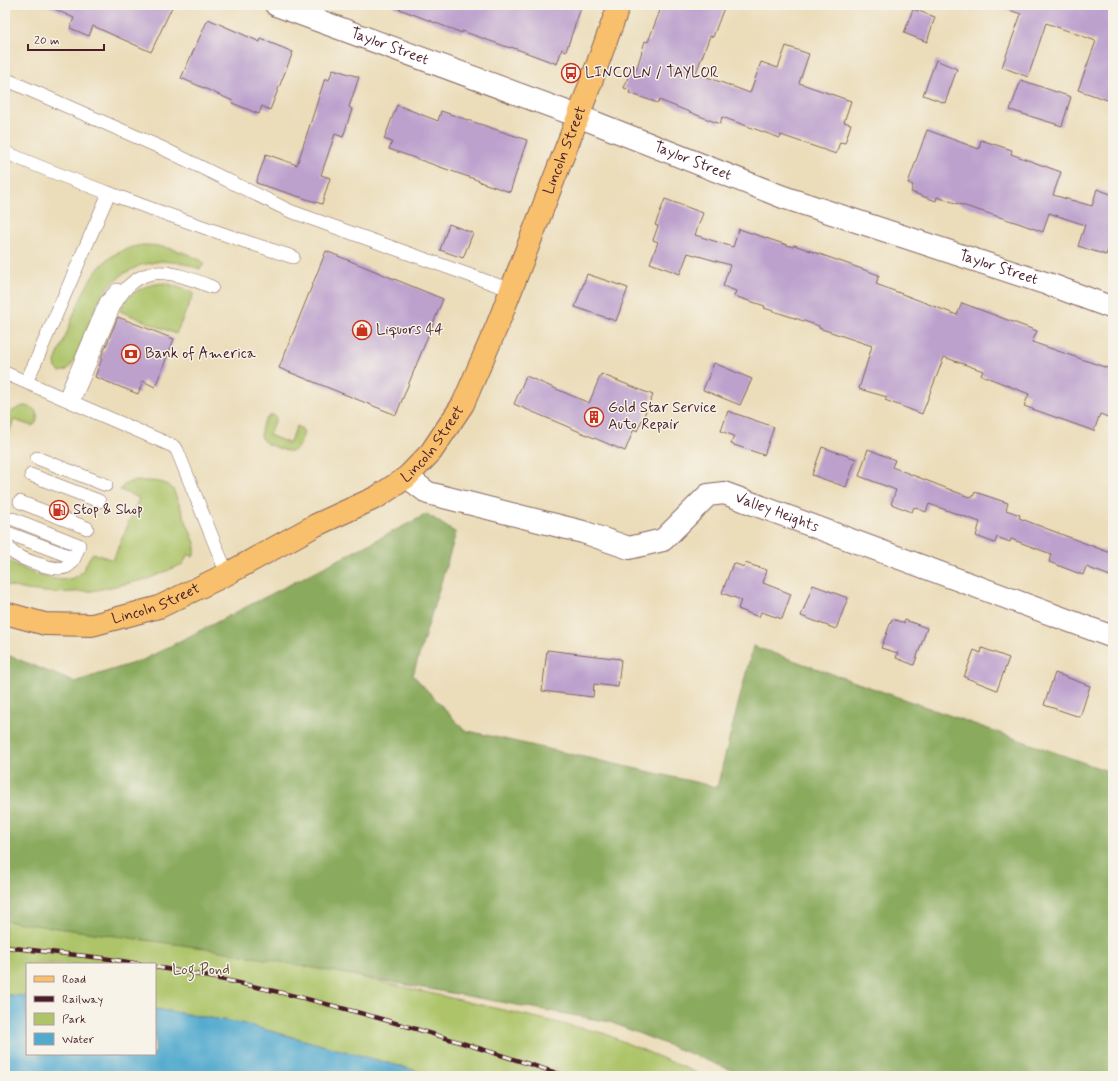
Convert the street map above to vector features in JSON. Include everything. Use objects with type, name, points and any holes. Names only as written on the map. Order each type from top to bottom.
[{"type":"main road","name":"Lincoln Street","points":[[5,613],[45,624],[92,625],[159,607],[226,574],[316,524],[377,497],[407,476],[431,452],[463,404],[497,326],[619,5]]},
{"type":"street","name":"Taylor Street","points":[[276,5],[578,116],[783,197],[1054,286],[1113,308]]},
{"type":"street","name":"Valley Heights","points":[[407,476],[428,493],[583,532],[629,548],[663,540],[708,495],[724,493],[1113,637]]},
{"type":"lane","points":[[5,79],[164,149],[290,211],[511,290]]},
{"type":"lane","points":[[5,152],[35,166],[232,238],[293,257]]},
{"type":"lane","points":[[26,382],[109,193]]},
{"type":"lane","points":[[69,400],[114,306],[120,295],[129,284],[143,276],[161,273],[182,276],[212,287]]},
{"type":"lane","points":[[5,374],[69,400],[173,446],[177,450],[226,574]]},
{"type":"lane","points":[[38,458],[106,485]]},
{"type":"lane","points":[[31,475],[99,501]]},
{"type":"lane","points":[[20,502],[87,528]]},
{"type":"lane","points":[[7,536],[7,546],[18,556],[50,567],[61,568],[68,566],[77,551],[13,519]]},
{"type":"green space","points":[[143,245],[166,247],[188,254],[202,261],[204,265],[200,269],[182,263],[161,261],[141,265],[123,274],[108,287],[100,298],[73,363],[67,370],[60,372],[56,368],[55,362],[89,281],[105,262],[115,254],[128,248]]},
{"type":"green space","points":[[166,283],[194,293],[176,334],[120,311],[128,298],[138,290],[152,285]]},
{"type":"green space","points":[[23,406],[30,407],[37,413],[36,423],[32,426],[14,420],[5,441],[5,419],[15,410]]},
{"type":"green space","points":[[272,415],[275,416],[276,419],[269,435],[289,443],[297,426],[301,428],[304,432],[297,448],[291,451],[281,450],[268,444],[262,439],[262,425],[266,419]]},
{"type":"green space","points":[[132,481],[159,482],[164,483],[173,489],[195,543],[193,557],[188,554],[183,564],[148,579],[92,591],[55,593],[27,590],[5,585],[5,558],[21,568],[31,572],[53,579],[63,580],[73,578],[80,574],[93,553],[113,560],[139,498],[120,490],[124,485]]},
{"type":"green space","points":[[427,514],[456,533],[413,675],[464,730],[717,787],[753,646],[1113,773],[1113,1076],[746,1076],[610,1022],[204,948],[5,921],[5,654],[74,682],[143,660]]},
{"type":"green space","name":"Log Pond","points":[[186,916],[351,975],[603,1033],[704,1076],[436,1076],[241,1023],[156,1009],[156,963],[26,963],[26,996],[5,995],[5,917]]},
{"type":"water","points":[[5,995],[26,996],[26,1055],[156,1055],[156,1009],[241,1023],[436,1076],[5,1076]]},
{"type":"building","points":[[46,5],[173,5],[151,52],[93,26],[89,36],[70,28],[74,18]]},
{"type":"building","points":[[395,5],[582,5],[566,51],[562,49],[557,64],[462,31],[462,33],[394,7]]},
{"type":"building","points":[[662,5],[725,5],[713,37],[710,36],[696,73],[750,93],[761,62],[778,68],[786,46],[809,54],[799,83],[851,101],[844,122],[851,124],[845,143],[840,142],[836,154],[781,135],[780,138],[722,117],[720,124],[659,100],[658,103],[629,93],[630,90],[624,88],[631,69],[636,71],[645,41],[648,42]]},
{"type":"building","points":[[1003,5],[1113,5],[1113,102],[1078,90],[1096,41],[1046,23],[1028,77],[1002,67],[1021,14],[1003,8]]},
{"type":"building","points":[[913,9],[935,17],[927,42],[904,33]]},
{"type":"building","points":[[208,19],[260,42],[261,39],[293,52],[270,110],[262,106],[259,114],[232,103],[233,101],[181,78]]},
{"type":"building","points":[[936,60],[957,69],[945,103],[923,95]]},
{"type":"building","points":[[333,69],[359,77],[349,107],[352,109],[343,137],[335,134],[321,175],[330,178],[322,204],[256,183],[266,154],[297,165],[325,78],[329,80]]},
{"type":"building","points":[[1021,80],[1071,97],[1062,126],[1010,110]]},
{"type":"building","points":[[397,105],[438,121],[441,111],[527,140],[510,192],[389,149],[392,142],[384,139]]},
{"type":"building","points":[[927,130],[979,149],[981,140],[1012,150],[1011,154],[1061,172],[1053,195],[1092,206],[1097,189],[1113,195],[1113,234],[1106,255],[1078,246],[1085,225],[1049,213],[1043,232],[937,197],[936,201],[911,192],[913,185],[908,183]]},
{"type":"building","points":[[665,199],[703,213],[695,235],[733,247],[739,229],[793,247],[794,245],[879,275],[876,284],[957,315],[962,303],[1037,331],[1032,342],[1113,370],[1113,419],[1100,414],[1094,431],[1024,406],[1029,394],[981,375],[983,371],[944,357],[922,414],[885,400],[887,397],[859,389],[872,346],[734,296],[736,291],[723,286],[730,265],[688,253],[680,274],[650,263],[658,242],[653,240],[658,226],[655,225]]},
{"type":"building","points":[[449,224],[473,233],[463,258],[440,250]]},
{"type":"building","name":"Liquors 44","points":[[326,251],[443,299],[396,415],[279,368]]},
{"type":"building","points":[[587,274],[628,288],[616,321],[575,307]]},
{"type":"building","name":"Bank of America","points":[[118,317],[174,339],[155,387],[143,381],[138,394],[95,377]]},
{"type":"building","points":[[714,363],[752,379],[740,405],[703,390]]},
{"type":"building","name":"Gold Star Service Auto Repair","points":[[601,374],[653,395],[637,431],[634,429],[625,451],[514,404],[526,376],[589,403]]},
{"type":"building","points":[[728,411],[774,427],[764,455],[731,444],[734,436],[721,431]]},
{"type":"building","points":[[822,447],[856,459],[846,487],[812,475]]},
{"type":"building","points":[[868,449],[895,460],[892,467],[969,497],[973,497],[975,492],[1008,503],[1006,510],[1020,515],[1019,518],[1113,554],[1113,577],[1086,567],[1083,575],[1049,562],[1051,554],[1011,539],[1010,542],[997,537],[995,543],[976,536],[980,522],[929,504],[926,512],[914,507],[912,512],[891,504],[896,490],[859,476]]},
{"type":"building","points":[[733,563],[744,567],[745,563],[767,570],[763,583],[791,594],[782,619],[761,612],[759,617],[738,609],[741,600],[722,593]]},
{"type":"building","points":[[813,585],[848,598],[836,629],[801,616]]},
{"type":"building","points":[[892,619],[904,623],[905,620],[927,628],[914,665],[896,658],[898,653],[881,648]]},
{"type":"building","points":[[982,648],[1009,658],[997,690],[964,677],[974,650],[981,653]]},
{"type":"building","points":[[547,650],[621,659],[618,687],[594,684],[593,697],[542,691]]},
{"type":"building","points":[[1055,673],[1090,686],[1080,717],[1044,705]]},
{"type":"railway","points":[[5,947],[134,963]]},
{"type":"railway","points":[[156,967],[207,976],[311,1000],[414,1028],[566,1076]]},
{"type":"place","name":"LINCOLN / TAYLOR","points":[[571,73]]},
{"type":"place","name":"Liquors 44","points":[[362,330]]},
{"type":"place","name":"Bank of America","points":[[131,354]]},
{"type":"place","name":"Gold Star Service Auto Repair","points":[[594,417]]},
{"type":"place","name":"Stop & Shop","points":[[59,510]]}]
